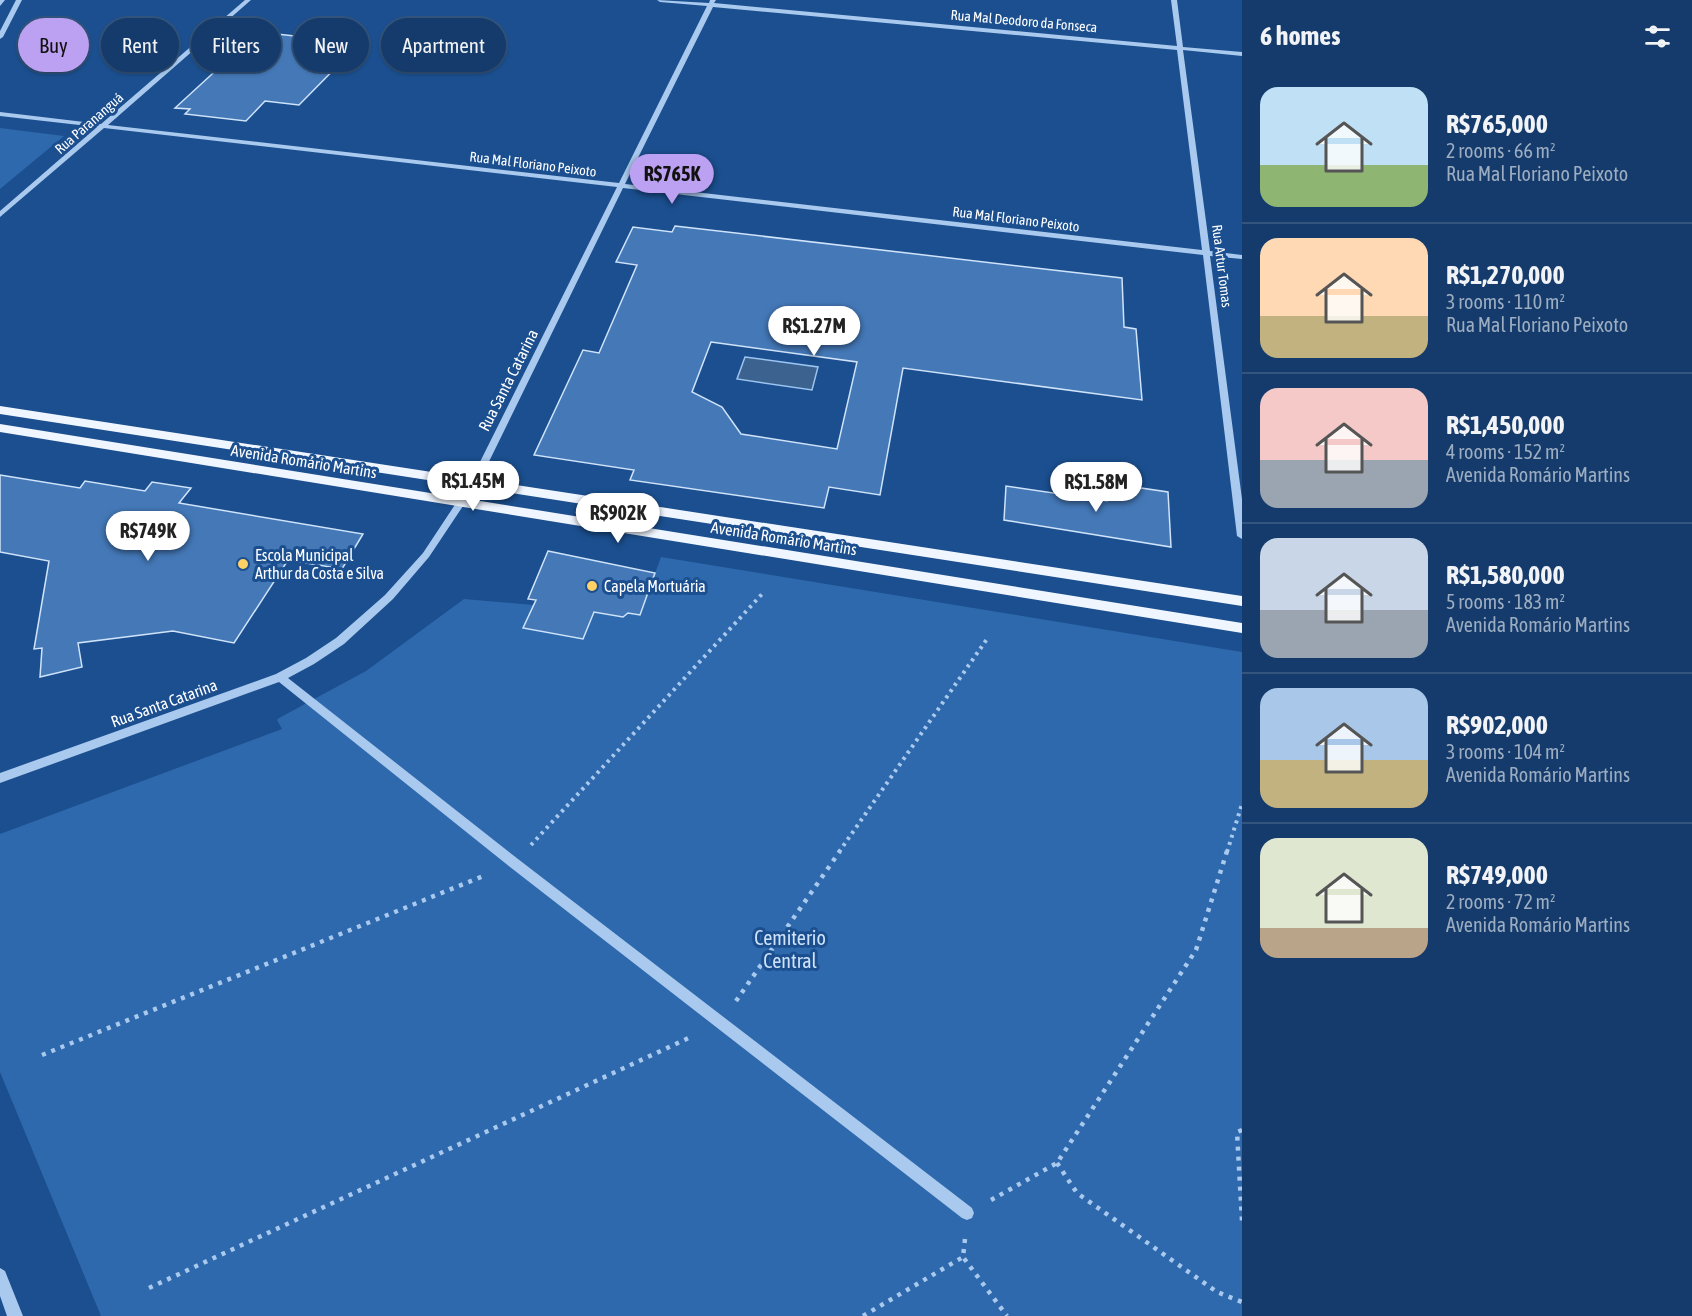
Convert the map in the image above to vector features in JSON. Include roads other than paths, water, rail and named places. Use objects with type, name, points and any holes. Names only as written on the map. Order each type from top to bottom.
[{"type":"main road","name":"Avenida Romário Martins","points":[[0,410],[1242,602]]},
{"type":"main road","name":"Avenida Romário Martins","points":[[0,428],[1242,628]]},
{"type":"street","points":[[0,37],[19,0]]},
{"type":"street","name":"Rua Parananguá","points":[[0,215],[248,0]]},
{"type":"street","name":"Rua Mal Deodoro da Fonseca","points":[[660,0],[712,2],[1242,54]]},
{"type":"street","name":"Rua Artur Tomas","points":[[1174,0],[1242,536]]},
{"type":"street","name":"Rua Santa Catarina","points":[[0,778],[280,677],[340,641],[389,597],[426,555],[463,503],[712,2]]},
{"type":"street","points":[[0,21],[9,20]]},
{"type":"street","name":"Rua Mal Floriano Peixoto","points":[[0,114],[1242,257]]},
{"type":"street","points":[[280,677],[514,863],[967,1213]]},
{"type":"street","points":[[0,1276],[15,1316]]},
{"type":"place","name":"Escola Municipal Arthur da Costa e Silva","points":[[243,564]]},
{"type":"place","name":"Capela Mortuária","points":[[592,586]]},
{"type":"park label","name":"Cemiterio Central","points":[[790,950]]}]
